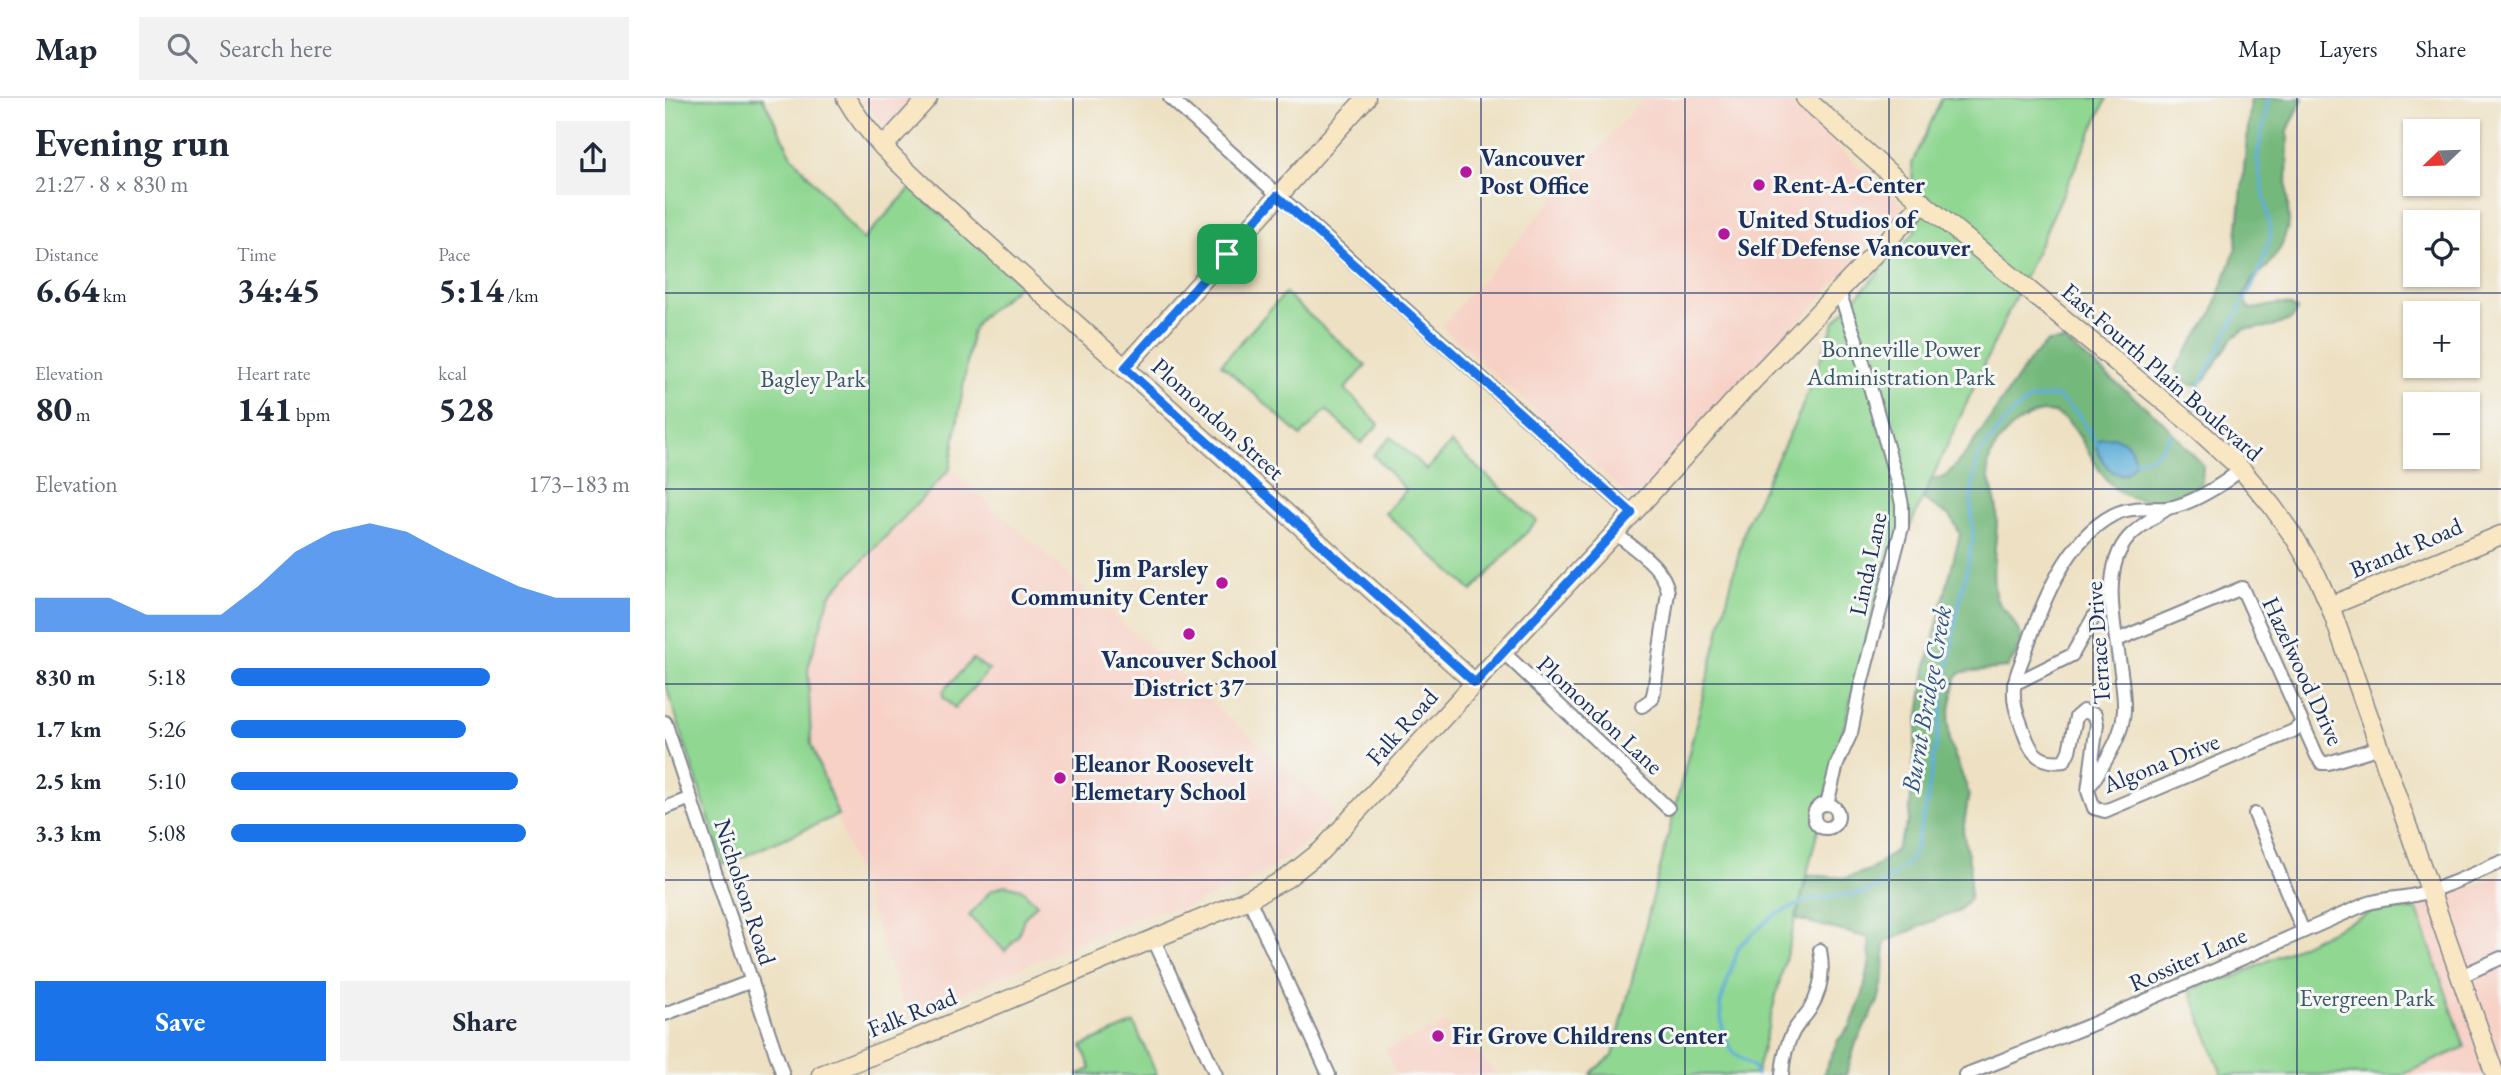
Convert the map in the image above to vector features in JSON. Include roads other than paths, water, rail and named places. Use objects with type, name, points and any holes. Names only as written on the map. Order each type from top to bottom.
[{"type":"street","name":"Plomondon Street","points":[[846,98],[853,111],[883,147],[926,189],[1475,683]]},
{"type":"street","points":[[883,147],[928,98]]},
{"type":"street","points":[[1170,98],[1632,513]]},
{"type":"street","points":[[1125,368],[1366,98]]},
{"type":"street","name":"East Fourth Plain Boulevard","points":[[1805,98],[1923,203],[2241,469],[2272,506],[2317,576],[2330,606],[2495,1075]]},
{"type":"street","name":"Falk Road","points":[[821,1075],[912,1040],[1249,899],[1287,878],[1321,851],[1744,390],[1923,203]]},
{"type":"street","name":"Linda Lane","points":[[1827,804],[1837,764],[1851,733],[1902,527],[1898,485],[1858,345],[1839,292]]},
{"type":"street","name":"Algona Drive","points":[[2241,469],[2226,482],[2168,508],[2136,508],[2115,514],[2087,535],[2058,571],[2042,604],[2014,705],[2030,749],[2040,758],[2051,762],[2064,761],[2069,751],[2076,717],[2083,711],[2095,715],[2097,724],[2088,791],[2094,808],[2105,811],[2301,725]]},
{"type":"street","name":"Terrace Drive","points":[[2088,791],[2116,743],[2124,711],[2112,587],[2118,553],[2128,538],[2168,508]]},
{"type":"street","points":[[1615,533],[1650,562],[1667,584],[1654,691],[1652,699],[1642,706]]},
{"type":"street","name":"Brandt Road","points":[[2330,606],[2501,535]]},
{"type":"street","points":[[2019,681],[2072,655],[2112,587]]},
{"type":"street","name":"Hazelwood Drive","points":[[2117,640],[2242,588],[2301,725],[2322,763],[2380,747]]},
{"type":"street","name":"Plomondon Lane","points":[[1503,652],[1668,808]]},
{"type":"street","name":"Nicholson Road","points":[[665,722],[783,1075]]},
{"type":"street","points":[[665,808],[691,797]]},
{"type":"street","points":[[2255,814],[2303,930]]},
{"type":"street","name":"Rossiter Lane","points":[[1965,1075],[2088,1026],[2303,930],[2379,900],[2430,891],[2501,862]]},
{"type":"street","points":[[1249,899],[1329,1075]]},
{"type":"street","points":[[1153,938],[1216,1075]]},
{"type":"street","points":[[1781,1075],[1783,1059],[1793,1032],[1811,1008],[1819,990],[1823,969],[1820,950]]},
{"type":"street","points":[[2461,976],[2501,958]]},
{"type":"street","points":[[665,1014],[752,981]]},
{"type":"water","points":[[2113,437],[2122,440],[2134,456],[2135,461],[2130,470],[2124,474],[2112,471],[2098,451],[2096,443],[2100,439]]},
{"type":"waterway","name":"Burnt Bridge Creek","points":[[2185,413],[2260,271],[2271,234],[2257,158],[2269,98]]},
{"type":"waterway","name":"Burnt Bridge Creek","points":[[1756,1075],[1754,1067],[1734,1053],[1723,1036],[1720,1004],[1739,946],[1773,916],[1810,899],[1863,893],[1881,886],[1912,859],[1926,807],[1957,614],[1973,540],[1971,498],[1978,456],[2009,416],[2031,399],[2057,396],[2078,414],[2096,443],[2100,445]]},
{"type":"waterway","name":"Burnt Bridge Creek","points":[[2132,460],[2150,457],[2164,445],[2171,434]]},
{"type":"place","name":"Vancouver Post Office","points":[[1466,172]]},
{"type":"place","name":"Rent-A-Center","points":[[1759,185]]},
{"type":"place","name":"United Studios of Self Defense Vancouver","points":[[1724,234]]},
{"type":"place","name":"Jim Parsley Community Center","points":[[1222,583]]},
{"type":"place","name":"Vancouver School District 37","points":[[1189,634]]},
{"type":"place","name":"Eleanor Roosevelt Elemetary School","points":[[1060,778]]},
{"type":"place","name":"Fir Grove Childrens Center","points":[[1438,1036]]},
{"type":"park label","name":"Bonneville Power Administration Park","points":[[1901,363]]},
{"type":"park label","name":"Bagley Park","points":[[813,379]]},
{"type":"park label","name":"Evergreen Park","points":[[2367,998]]}]
